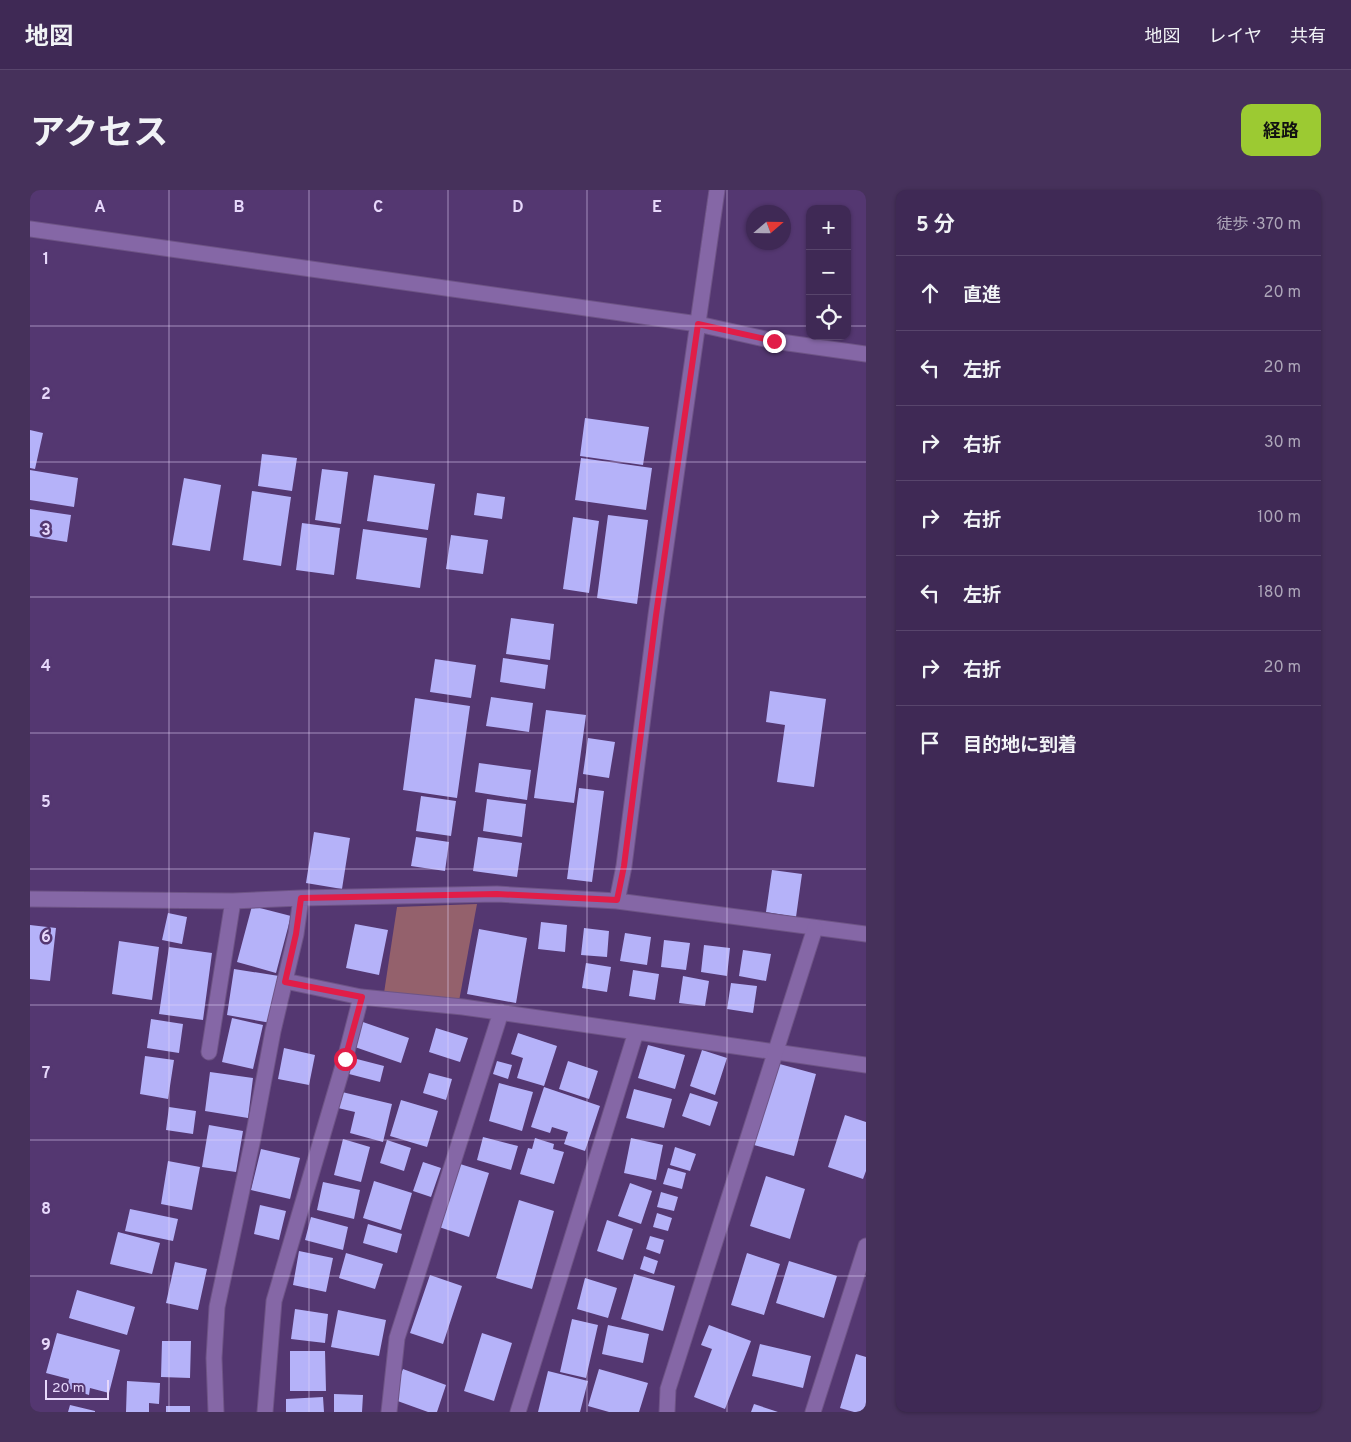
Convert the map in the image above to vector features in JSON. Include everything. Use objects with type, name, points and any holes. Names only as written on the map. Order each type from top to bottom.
[{"type":"street","points":[[617,900],[624,866],[656,615],[716,190]]},
{"type":"street","points":[[30,230],[698,324],[774,341],[866,354]]},
{"type":"street","points":[[30,899],[233,901],[497,894],[617,900],[866,934]]},
{"type":"street","points":[[216,1412],[214,1358],[217,1307],[296,934],[301,898]]},
{"type":"street","points":[[209,1052],[233,901]]},
{"type":"street","points":[[666,1412],[668,1389],[815,928]]},
{"type":"street","points":[[285,982],[362,997],[501,1012],[866,1065]]},
{"type":"street","points":[[265,1412],[274,1302],[362,997]]},
{"type":"street","points":[[389,1412],[397,1338],[501,1012]]},
{"type":"street","points":[[518,1412],[636,1032]]},
{"type":"street","points":[[813,1412],[866,1246]]},
{"type":"shaded area","points":[[477,904],[459,1001],[384,993],[397,907]]},
{"type":"building","points":[[585,418],[649,427],[643,465],[580,456]]},
{"type":"building","points":[[30,430],[43,433],[35,469],[30,468]]},
{"type":"building","points":[[262,454],[297,458],[292,491],[258,486]]},
{"type":"building","points":[[581,458],[652,468],[646,510],[575,500]]},
{"type":"building","points":[[322,469],[348,472],[341,524],[315,520]]},
{"type":"building","points":[[30,470],[78,478],[74,507],[30,500]]},
{"type":"building","points":[[374,475],[435,484],[428,530],[367,521]]},
{"type":"building","points":[[184,478],[221,485],[210,551],[172,545]]},
{"type":"building","points":[[252,491],[291,497],[281,566],[243,560]]},
{"type":"building","points":[[477,493],[505,497],[502,519],[474,515]]},
{"type":"building","points":[[30,509],[71,515],[67,542],[30,536]]},
{"type":"building","points":[[608,515],[648,520],[637,604],[597,598]]},
{"type":"building","points":[[573,517],[599,521],[589,593],[563,589]]},
{"type":"building","points":[[302,523],[340,528],[334,575],[296,570]]},
{"type":"building","points":[[363,529],[427,538],[420,588],[356,579]]},
{"type":"building","points":[[451,535],[488,540],[483,574],[446,569]]},
{"type":"building","points":[[511,618],[554,624],[550,660],[506,654]]},
{"type":"building","points":[[503,658],[548,665],[545,689],[500,682]]},
{"type":"building","points":[[435,659],[476,665],[471,698],[430,692]]},
{"type":"building","points":[[770,691],[826,699],[814,787],[777,782],[785,725],[766,722]]},
{"type":"building","points":[[491,697],[533,703],[529,732],[486,726]]},
{"type":"building","points":[[415,698],[470,706],[457,798],[403,790]]},
{"type":"building","points":[[546,710],[586,715],[574,803],[534,798]]},
{"type":"building","points":[[588,738],[615,742],[609,778],[583,774]]},
{"type":"building","points":[[479,763],[531,770],[527,800],[475,792]]},
{"type":"building","points":[[579,788],[604,791],[592,882],[567,879]]},
{"type":"building","points":[[421,796],[456,801],[451,836],[416,831]]},
{"type":"building","points":[[487,799],[526,804],[522,837],[483,831]]},
{"type":"building","points":[[314,832],[350,838],[342,889],[306,883]]},
{"type":"building","points":[[416,837],[449,842],[445,871],[411,866]]},
{"type":"building","points":[[478,837],[522,843],[517,877],[473,871]]},
{"type":"building","points":[[772,870],[802,874],[796,917],[766,912]]},
{"type":"building","points":[[252,906],[291,916],[276,973],[237,962]]},
{"type":"building","points":[[168,913],[187,917],[182,944],[162,940]]},
{"type":"building","points":[[541,922],[567,925],[565,952],[538,949]]},
{"type":"building","points":[[355,924],[388,930],[379,975],[346,968]]},
{"type":"building","points":[[30,925],[56,928],[50,981],[30,979]]},
{"type":"building","points":[[584,928],[609,931],[607,957],[581,955]]},
{"type":"building","points":[[479,929],[527,938],[516,1003],[467,994]]},
{"type":"building","points":[[625,933],[651,937],[647,965],[620,961]]},
{"type":"building","points":[[664,940],[690,943],[686,970],[661,967]]},
{"type":"building","points":[[119,941],[159,947],[152,1000],[112,994]]},
{"type":"building","points":[[704,945],[730,948],[727,976],[701,972]]},
{"type":"building","points":[[169,947],[212,953],[203,1020],[159,1014]]},
{"type":"building","points":[[743,950],[771,954],[766,981],[739,976]]},
{"type":"building","points":[[586,963],[611,967],[607,992],[582,988]]},
{"type":"building","points":[[234,969],[279,976],[271,1023],[227,1015]]},
{"type":"building","points":[[633,970],[659,974],[655,1000],[629,996]]},
{"type":"building","points":[[683,976],[709,981],[705,1006],[679,1003]]},
{"type":"building","points":[[731,983],[757,986],[753,1013],[727,1009]]},
{"type":"building","points":[[232,1018],[263,1025],[253,1069],[222,1062]]},
{"type":"building","points":[[151,1019],[183,1024],[179,1053],[147,1048]]},
{"type":"building","points":[[360,1021],[409,1038],[401,1063],[352,1046]]},
{"type":"building","points":[[436,1028],[468,1038],[460,1062],[429,1052]]},
{"type":"building","points":[[518,1033],[557,1046],[544,1086],[517,1078],[523,1058],[511,1054]]},
{"type":"building","points":[[648,1045],[685,1055],[675,1089],[638,1078]]},
{"type":"building","points":[[284,1048],[315,1055],[309,1085],[278,1079]]},
{"type":"building","points":[[702,1050],[727,1058],[715,1095],[690,1086]]},
{"type":"building","points":[[145,1056],[174,1060],[168,1099],[140,1094]]},
{"type":"building","points":[[353,1058],[384,1066],[380,1082],[349,1074]]},
{"type":"building","points":[[497,1061],[512,1065],[508,1079],[493,1074]]},
{"type":"building","points":[[568,1061],[598,1071],[589,1099],[559,1089]]},
{"type":"building","points":[[776,1063],[816,1074],[794,1156],[754,1145]]},
{"type":"building","points":[[210,1072],[253,1078],[248,1118],[205,1111]]},
{"type":"building","points":[[429,1073],[452,1079],[446,1100],[423,1093]]},
{"type":"building","points":[[499,1083],[533,1092],[522,1131],[489,1121]]},
{"type":"building","points":[[544,1087],[600,1106],[585,1151],[564,1144],[568,1132],[552,1127],[550,1133],[531,1127]]},
{"type":"building","points":[[634,1089],[672,1099],[664,1128],[626,1118]]},
{"type":"building","points":[[342,1092],[392,1104],[383,1142],[350,1133],[355,1112],[338,1108]]},
{"type":"building","points":[[690,1093],[718,1102],[710,1126],[682,1116]]},
{"type":"building","points":[[401,1100],[438,1111],[427,1147],[390,1136]]},
{"type":"building","points":[[169,1107],[196,1111],[193,1134],[166,1130]]},
{"type":"building","points":[[845,1115],[866,1122],[866,1171],[863,1179],[828,1167]]},
{"type":"building","points":[[209,1125],[243,1131],[236,1172],[202,1167]]},
{"type":"building","points":[[483,1137],[518,1146],[511,1170],[477,1160]]},
{"type":"building","points":[[535,1138],[554,1144],[553,1149],[564,1152],[554,1184],[520,1174],[528,1148],[532,1149]]},
{"type":"building","points":[[631,1138],[663,1145],[656,1180],[624,1173]]},
{"type":"building","points":[[343,1139],[370,1147],[361,1182],[334,1175]]},
{"type":"building","points":[[387,1140],[411,1148],[404,1171],[380,1163]]},
{"type":"building","points":[[675,1147],[696,1154],[690,1171],[670,1165]]},
{"type":"building","points":[[261,1149],[300,1158],[290,1199],[251,1190]]},
{"type":"building","points":[[168,1161],[200,1167],[192,1210],[161,1204]]},
{"type":"building","points":[[423,1162],[441,1168],[431,1197],[413,1191]]},
{"type":"building","points":[[460,1164],[489,1173],[469,1237],[439,1227]]},
{"type":"building","points":[[668,1168],[686,1173],[682,1189],[663,1184]]},
{"type":"building","points":[[766,1176],[805,1189],[790,1239],[750,1226]]},
{"type":"building","points":[[374,1181],[412,1193],[401,1230],[363,1218]]},
{"type":"building","points":[[323,1182],[360,1190],[354,1219],[317,1210]]},
{"type":"building","points":[[630,1183],[652,1191],[641,1224],[618,1216]]},
{"type":"building","points":[[661,1192],[678,1197],[674,1211],[657,1207]]},
{"type":"building","points":[[519,1200],[554,1211],[532,1289],[496,1278]]},
{"type":"building","points":[[260,1205],[286,1211],[279,1240],[254,1234]]},
{"type":"building","points":[[130,1209],[178,1219],[173,1241],[125,1231]]},
{"type":"building","points":[[657,1213],[672,1218],[668,1231],[653,1227]]},
{"type":"building","points":[[311,1217],[348,1227],[343,1250],[305,1240]]},
{"type":"building","points":[[607,1220],[633,1229],[623,1260],[597,1251]]},
{"type":"building","points":[[368,1224],[402,1234],[397,1253],[363,1243]]},
{"type":"building","points":[[118,1232],[160,1243],[152,1274],[110,1264]]},
{"type":"building","points":[[650,1236],[664,1240],[660,1254],[646,1249]]},
{"type":"building","points":[[299,1251],[333,1258],[326,1292],[293,1285]]},
{"type":"building","points":[[346,1253],[383,1264],[375,1289],[339,1278]]},
{"type":"building","points":[[747,1253],[780,1264],[764,1315],[731,1305]]},
{"type":"building","points":[[644,1256],[658,1261],[654,1274],[640,1269]]},
{"type":"building","points":[[789,1261],[837,1276],[824,1318],[776,1303]]},
{"type":"building","points":[[175,1262],[207,1269],[198,1310],[166,1303]]},
{"type":"building","points":[[634,1274],[675,1286],[663,1331],[621,1319]]},
{"type":"building","points":[[430,1275],[462,1286],[443,1344],[410,1333]]},
{"type":"building","points":[[585,1278],[617,1288],[608,1318],[577,1309]]},
{"type":"building","points":[[77,1290],[135,1307],[127,1335],[69,1318]]},
{"type":"building","points":[[295,1309],[328,1314],[325,1343],[291,1339]]},
{"type":"building","points":[[338,1310],[386,1320],[379,1356],[331,1347]]},
{"type":"building","points":[[572,1319],[598,1325],[586,1378],[560,1372]]},
{"type":"building","points":[[608,1325],[649,1334],[643,1363],[602,1354]]},
{"type":"building","points":[[709,1325],[751,1341],[725,1409],[694,1397],[712,1349],[701,1345]]},
{"type":"building","points":[[57,1333],[120,1350],[109,1393],[90,1388],[89,1395],[67,1388],[69,1379],[46,1373]]},
{"type":"building","points":[[482,1333],[512,1343],[494,1401],[464,1391]]},
{"type":"building","points":[[162,1341],[191,1341],[190,1378],[161,1377]]},
{"type":"building","points":[[760,1344],[811,1356],[803,1388],[752,1376]]},
{"type":"building","points":[[290,1351],[325,1351],[326,1391],[290,1391]]},
{"type":"building","points":[[856,1354],[866,1357],[866,1412],[854,1412],[840,1408]]},
{"type":"building","points":[[403,1369],[446,1385],[437,1412],[428,1412],[392,1399]]},
{"type":"building","points":[[599,1369],[648,1383],[639,1412],[609,1412],[588,1406]]},
{"type":"building","points":[[548,1371],[588,1381],[580,1412],[538,1412]]},
{"type":"building","points":[[127,1381],[160,1383],[159,1404],[149,1403],[149,1412],[126,1412]]},
{"type":"building","points":[[334,1394],[363,1395],[362,1412],[334,1412]]},
{"type":"building","points":[[323,1397],[324,1412],[286,1412],[286,1399]]},
{"type":"building","points":[[754,1404],[778,1412],[751,1412]]},
{"type":"building","points":[[70,1405],[95,1411],[95,1412],[68,1412]]},
{"type":"building","points":[[166,1406],[190,1406],[190,1412],[166,1412]]},
{"type":"route","points":[[345,1059],[362,997],[285,982],[296,934],[301,898],[497,894],[617,900],[624,866],[656,615],[698,324],[774,341]]}]
